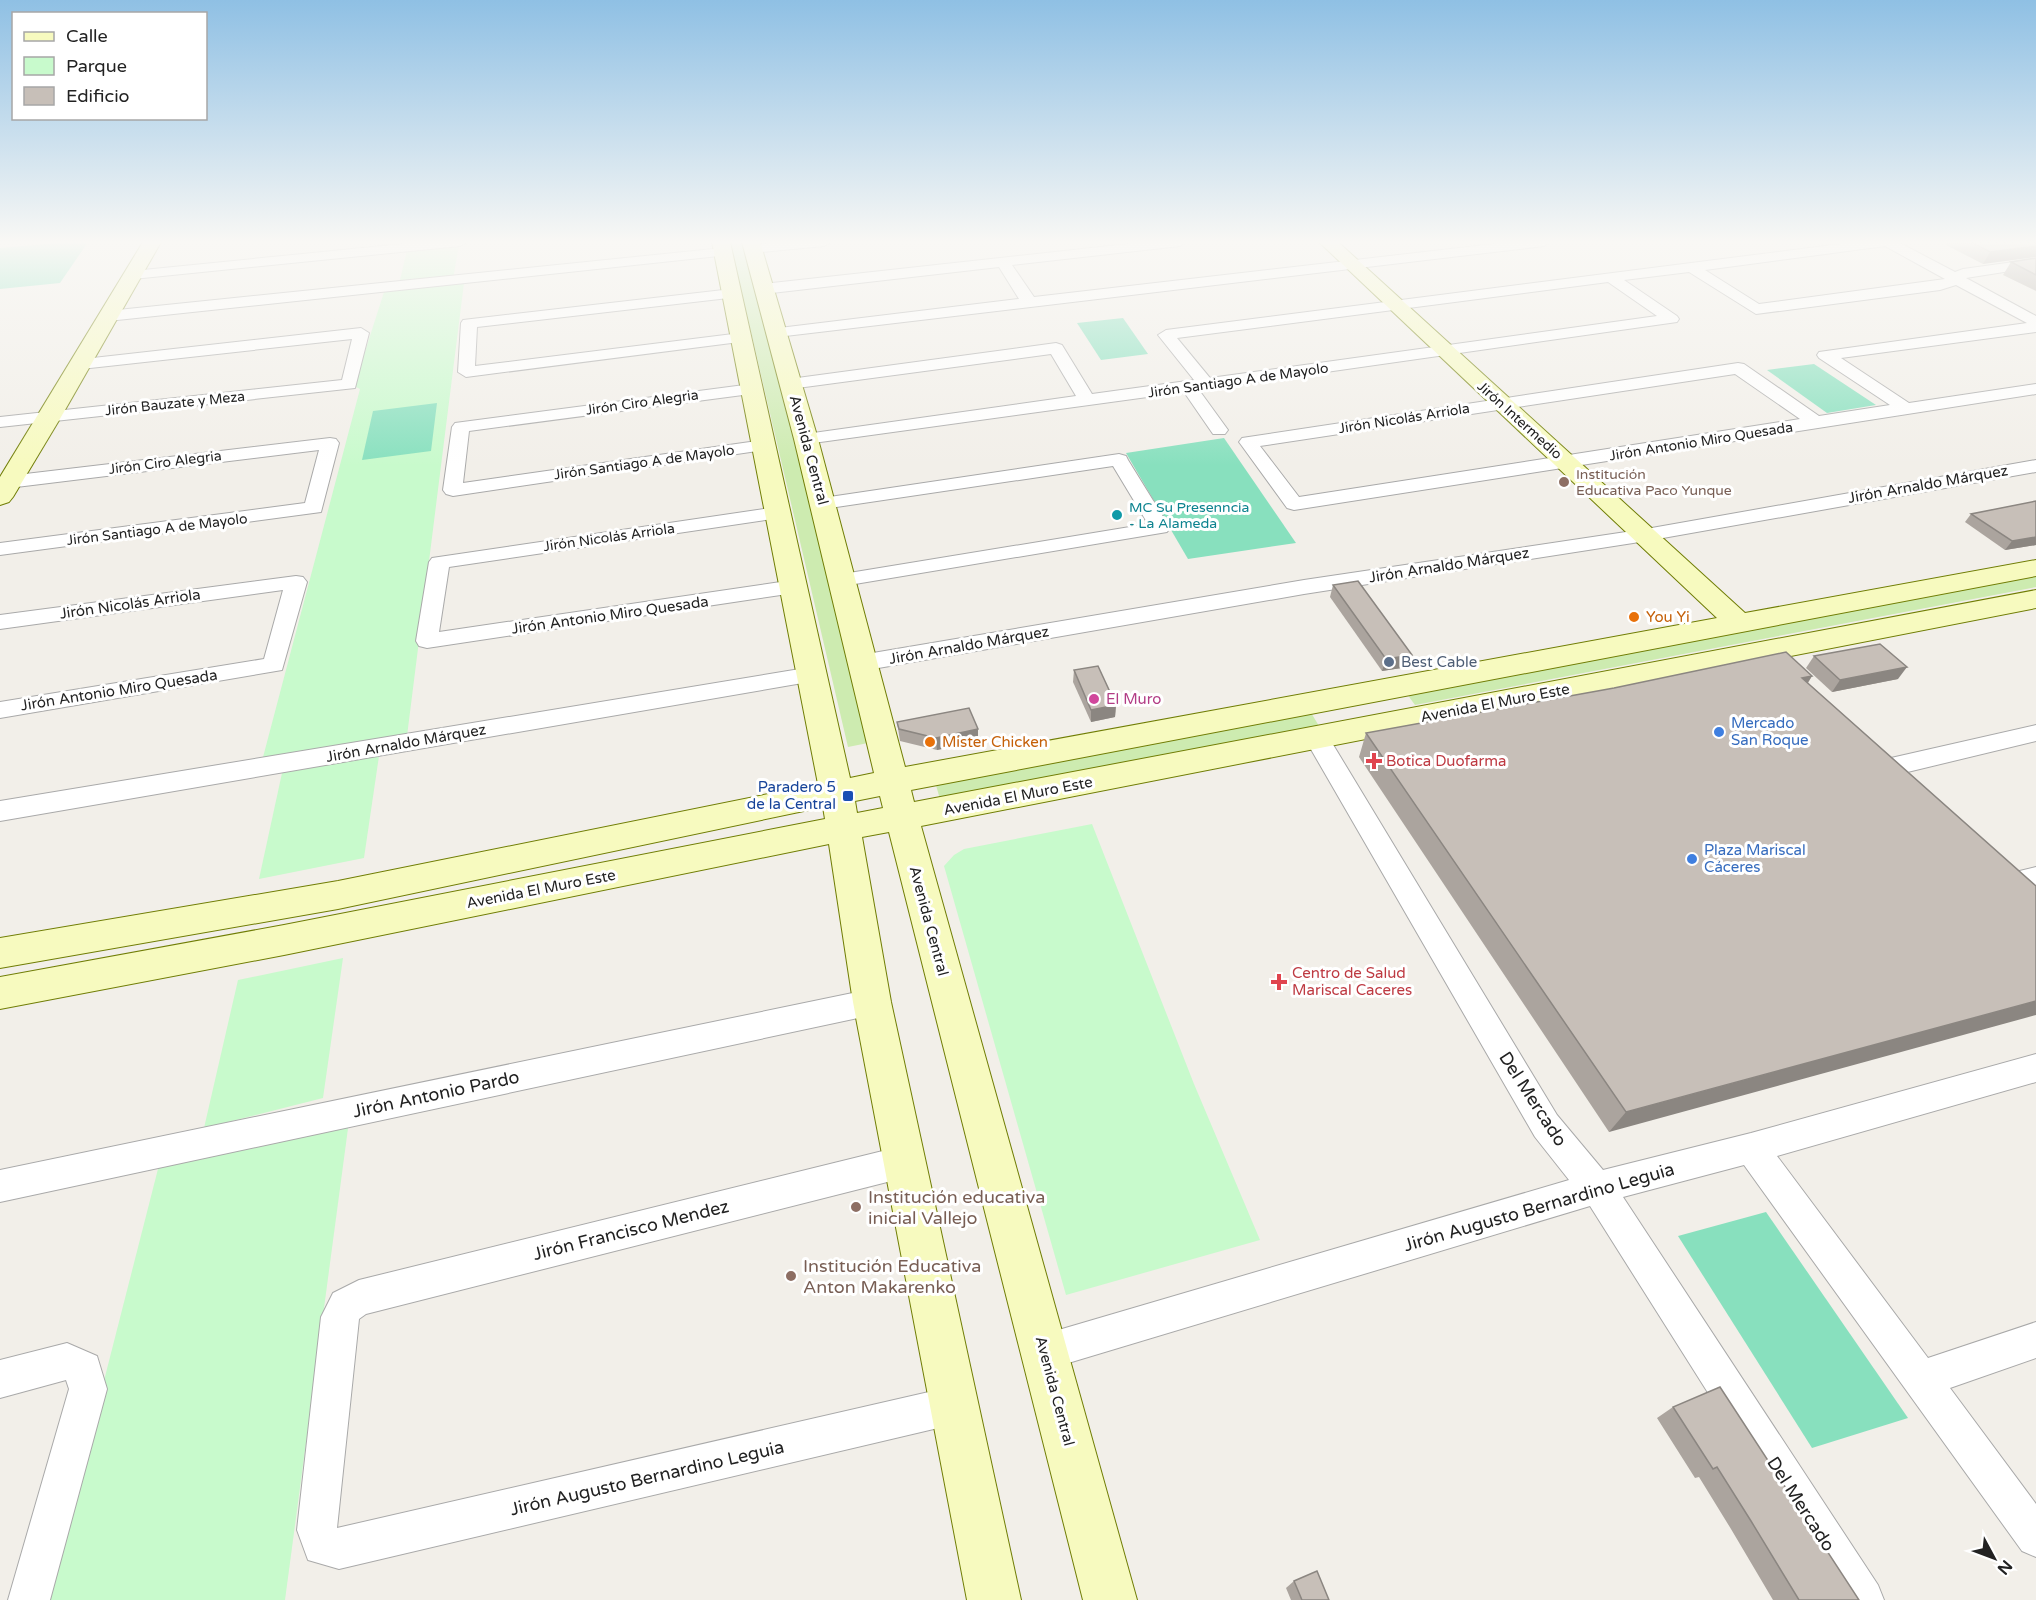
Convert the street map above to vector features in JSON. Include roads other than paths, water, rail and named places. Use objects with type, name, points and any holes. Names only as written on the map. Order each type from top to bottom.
[{"type":"main road","points":[[3,487],[50,417],[107,317]]},
{"type":"main road","name":"Avenida Central","points":[[744,317],[741,338],[841,810],[872,1002],[994,1600]]},
{"type":"main road","name":"Avenida Central","points":[[766,317],[777,332],[806,439],[892,782],[1110,1600]]},
{"type":"main road","name":"Jirón Intermedio","points":[[1409,317],[1739,623]]},
{"type":"main road","name":"Avenida El Muro Este","points":[[0,993],[304,936],[841,810],[892,782],[2036,568]]},
{"type":"main road","name":"Avenida El Muro Este","points":[[0,953],[841,810],[902,818],[2036,599]]},
{"type":"main road","points":[[1767,652],[1792,675]]},
{"type":"main road","points":[[1356,694],[1377,726]]},
{"type":"main road","points":[[1866,744],[1915,790]]},
{"type":"main road","points":[[1989,860],[2028,889]]},
{"type":"main road","points":[[304,936],[312,899]]},
{"type":"street","points":[[527,317],[470,323],[466,372],[741,338]]},
{"type":"street","points":[[777,332],[906,317]]},
{"type":"street","points":[[1219,430],[1197,386],[1166,335],[1302,317]]},
{"type":"street","name":"Jirón Santiago A de Mayolo","points":[[806,439],[1671,319],[1668,317]]},
{"type":"street","points":[[1906,408],[1825,355],[2036,327]]},
{"type":"street","name":"Jirón Bauzate y Meza","points":[[0,422],[349,384],[361,333],[81,364]]},
{"type":"street","points":[[790,384],[1056,348],[1088,401]]},
{"type":"street","name":"Jirón Nicolás Arriola","points":[[1294,504],[1248,442],[1738,368],[1816,423]]},
{"type":"street","name":"Jirón Antonio Miro Quesada","points":[[1294,504],[2036,388]]},
{"type":"street","name":"Jirón Ciro Alegria","points":[[453,490],[461,427],[752,389]]},
{"type":"street","name":"Jirón Ciro Alegria","points":[[3,487],[330,442],[314,508]]},
{"type":"street","name":"Jirón Santiago A de Mayolo","points":[[453,490],[764,445]]},
{"type":"street","points":[[823,503],[1119,460],[1160,528],[843,580]]},
{"type":"street","name":"Jirón Arnaldo Márquez","points":[[861,663],[1304,587],[1646,536],[2036,466]]},
{"type":"street","name":"Jirón Santiago A de Mayolo","points":[[0,549],[314,508]]},
{"type":"street","name":"Jirón Nicolás Arriola","points":[[427,641],[439,562],[778,513]]},
{"type":"street","name":"Jirón Nicolás Arriola","points":[[0,622],[296,582],[274,665]]},
{"type":"street","name":"Jirón Antonio Miro Quesada","points":[[427,641],[794,587]]},
{"type":"street","name":"Jirón Antonio Miro Quesada","points":[[0,710],[274,665]]},
{"type":"street","name":"Jirón Arnaldo Márquez","points":[[0,811],[812,675]]},
{"type":"street","points":[[1891,767],[2036,733]]},
{"type":"street","name":"Del Mercado","points":[[1317,739],[1546,1126],[1597,1188],[1863,1600]]},
{"type":"street","name":"Jirón Antonio Pardo","points":[[0,1186],[872,1002]]},
{"type":"street","name":"Jirón Augusto Bernardino Leguia","points":[[1045,1352],[1597,1188],[1752,1148],[2036,1068]]},
{"type":"street","points":[[1752,1148],[2036,1537]]},
{"type":"street","name":"Jirón Francisco Mendez","points":[[339,1550],[322,1546],[317,1530],[339,1317],[346,1306],[359,1298],[903,1162]]},
{"type":"street","points":[[1922,1379],[2036,1340]]},
{"type":"street","points":[[0,1379],[67,1361],[84,1369],[88,1389],[28,1600]]},
{"type":"street","name":"Jirón Augusto Bernardino Leguia","points":[[339,1550],[955,1405]]},
{"type":"place","name":"Institución Educativa Paco Yunque","points":[[1564,482]]},
{"type":"place","name":"MC Su Presenncia - La Alameda","points":[[1117,515]]},
{"type":"place","name":"You Yi","points":[[1634,617]]},
{"type":"place","name":"Best Cable","points":[[1389,662]]},
{"type":"place","name":"El Muro","points":[[1094,699]]},
{"type":"place","name":"Mercado San Roque","points":[[1719,732]]},
{"type":"place","name":"Mister Chicken","points":[[930,742]]},
{"type":"place","name":"Botica Duofarma","points":[[1374,761]]},
{"type":"place","name":"Paradero 5 de la Central","points":[[848,796]]},
{"type":"place","name":"Plaza Mariscal Cáceres","points":[[1692,859]]},
{"type":"place","name":"Centro de Salud Mariscal Caceres","points":[[1279,982]]},
{"type":"place","name":"Institución educativa inicial Vallejo","points":[[856,1207]]},
{"type":"place","name":"Institución Educativa Anton Makarenko","points":[[791,1276]]}]
